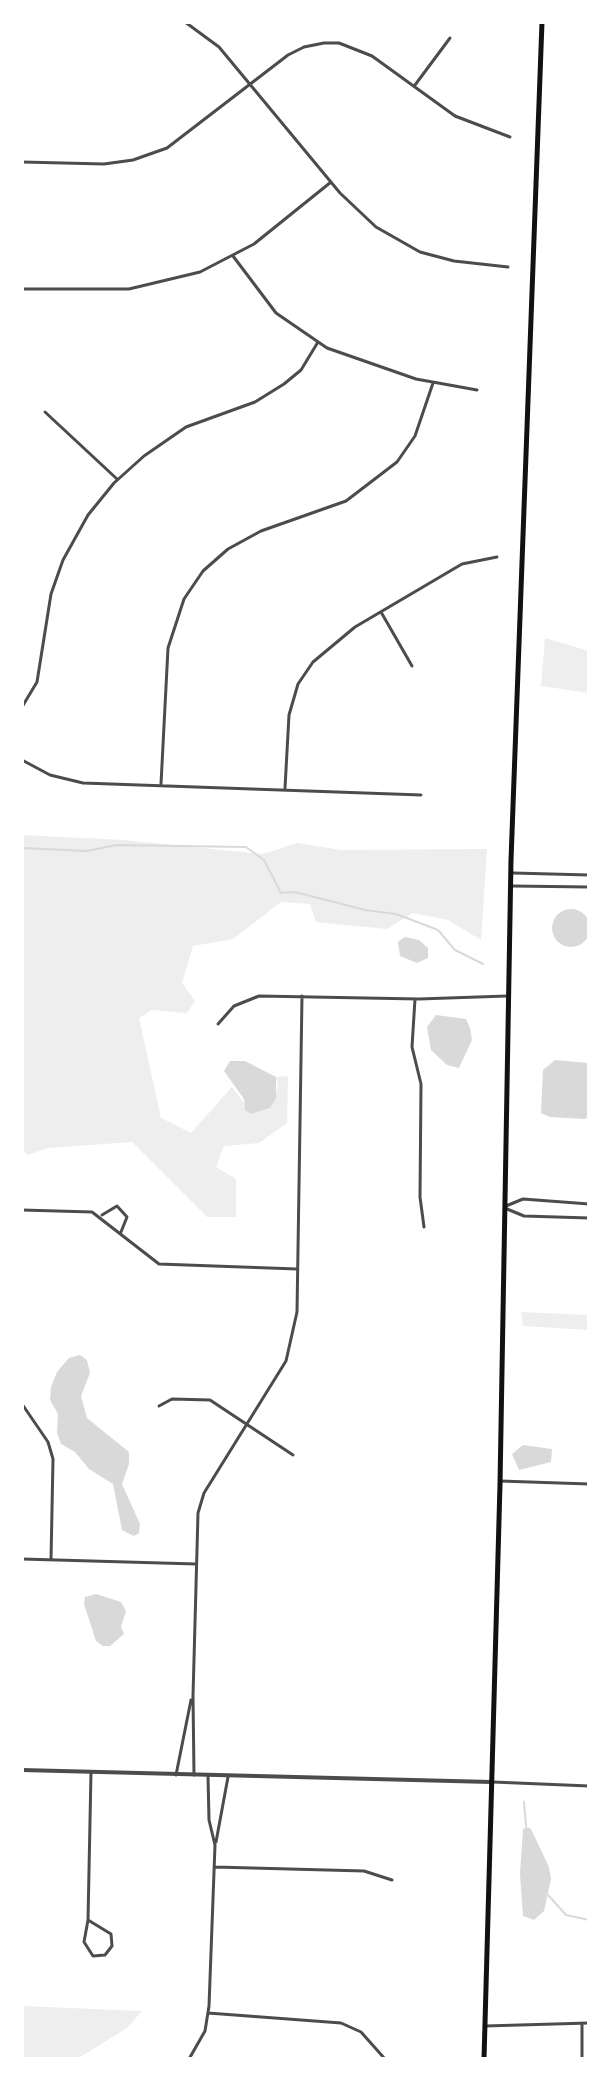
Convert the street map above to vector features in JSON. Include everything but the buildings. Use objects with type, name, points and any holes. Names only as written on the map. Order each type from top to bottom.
[{"type":"main road","points":[[484,2059],[525,414],[542,22]]},
{"type":"street","points":[[185,22],[219,47],[357,211],[399,242],[454,261],[508,267]]},
{"type":"street","points":[[415,85],[450,38]]},
{"type":"street","points":[[22,162],[104,164],[148,156],[190,134],[304,47],[339,43],[372,56],[455,116],[510,137]]},
{"type":"street","points":[[22,289],[129,289],[200,272],[233,256],[286,220],[331,182]]},
{"type":"street","points":[[233,256],[276,313],[318,342],[376,366],[433,383],[477,390]]},
{"type":"street","points":[[22,707],[37,682],[51,594],[63,560],[88,515],[117,479],[186,427],[272,392],[301,370],[318,342]]},
{"type":"street","points":[[161,784],[168,648],[184,599],[203,571],[228,549],[261,531],[346,501],[397,462],[415,436],[433,383]]},
{"type":"street","points":[[45,412],[117,479]]},
{"type":"street","points":[[285,788],[289,715],[298,684],[330,644],[462,564],[497,557]]},
{"type":"street","points":[[381,612],[412,666]]},
{"type":"street","points":[[22,760],[50,775],[74,781],[421,795]]},
{"type":"street","points":[[512,872],[589,875]]},
{"type":"street","points":[[512,886],[589,887]]},
{"type":"street","points":[[194,1775],[198,1513],[204,1493],[286,1361],[297,1312],[302,996]]},
{"type":"street","points":[[218,1024],[223,1016],[246,999],[509,996]]},
{"type":"street","points":[[415,999],[412,1047],[421,1084],[420,1197],[424,1227]]},
{"type":"street","points":[[503,1207],[523,1199],[589,1204]]},
{"type":"street","points":[[101,1216],[117,1206],[127,1217],[121,1232]]},
{"type":"street","points":[[503,1207],[524,1216],[589,1218]]},
{"type":"street","points":[[22,1210],[72,1209],[101,1216],[121,1232],[130,1245],[159,1264],[297,1269]]},
{"type":"street","points":[[159,1406],[172,1399],[210,1400],[293,1455]]},
{"type":"street","points":[[22,1404],[48,1442],[53,1459],[51,1560]]},
{"type":"street","points":[[500,1481],[589,1484]]},
{"type":"street","points":[[22,1559],[196,1564]]},
{"type":"street","points":[[176,1775],[193,1696]]},
{"type":"street","points":[[22,1770],[589,1786]]},
{"type":"street","points":[[88,1920],[111,1934],[112,1946],[105,1955],[93,1956],[85,1947],[91,1772]]},
{"type":"street","points":[[189,2059],[205,2031],[208,2013],[215,1845],[209,1820],[208,1776]]},
{"type":"street","points":[[215,1845],[222,1822],[228,1777]]},
{"type":"street","points":[[215,1867],[364,1871],[392,1880]]},
{"type":"street","points":[[208,2013],[341,2023],[361,2032],[385,2059]]},
{"type":"street","points":[[582,2023],[582,2059]]},
{"type":"street","points":[[485,2026],[589,2023]]},
{"type":"shaded area","points":[[545,638],[589,651],[589,693],[541,686]]},
{"type":"shaded area","points":[[22,835],[124,840],[263,854],[297,843],[341,850],[487,849],[481,940],[448,920],[413,913],[387,929],[316,922],[310,904],[281,902],[233,939],[193,946],[182,983],[195,1001],[187,1013],[152,1010],[139,1018],[161,1118],[191,1133],[232,1087],[252,1114],[270,1108],[278,1086],[276,1077],[288,1076],[287,1123],[259,1143],[224,1146],[216,1167],[236,1179],[236,1217],[207,1217],[132,1142],[48,1148],[27,1155],[22,1147]]},
{"type":"shaded area","points":[[571,909],[584,915],[590,928],[584,941],[571,947],[558,941],[552,928],[558,915]]},
{"type":"shaded area","points":[[405,937],[419,940],[428,948],[428,958],[417,963],[400,956],[398,942]]},
{"type":"shaded area","points":[[436,1015],[466,1019],[470,1028],[472,1040],[459,1068],[447,1065],[431,1050],[427,1027]]},
{"type":"shaded area","points":[[555,1060],[589,1063],[589,1117],[550,1117],[541,1113],[543,1070]]},
{"type":"shaded area","points":[[230,1061],[245,1061],[276,1077],[276,1098],[270,1108],[251,1114],[245,1110],[244,1099],[224,1071]]},
{"type":"shaded area","points":[[521,1312],[589,1315],[589,1330],[523,1326]]},
{"type":"shaded area","points":[[80,1355],[87,1360],[90,1373],[81,1396],[87,1418],[129,1452],[129,1464],[122,1484],[140,1524],[139,1533],[134,1536],[122,1530],[113,1484],[89,1469],[75,1452],[61,1444],[57,1433],[58,1414],[50,1400],[51,1387],[57,1372],[69,1358]]},
{"type":"shaded area","points":[[523,1445],[552,1449],[551,1462],[519,1470],[512,1454]]},
{"type":"shaded area","points":[[96,1594],[121,1602],[126,1611],[121,1627],[124,1634],[110,1646],[96,1641],[84,1604],[85,1597]]},
{"type":"shaded area","points":[[523,1829],[531,1829],[549,1867],[551,1879],[544,1911],[534,1920],[523,1916],[520,1874]]},
{"type":"shaded area","points":[[22,2006],[142,2011],[127,2028],[77,2059],[22,2059]]},
{"type":"waterway","points":[[22,848],[87,851],[116,845],[246,847],[264,860],[281,893],[295,892],[365,910],[396,914],[438,930],[455,950],[483,964]]},
{"type":"waterway","points":[[524,1802],[526,1826]]},
{"type":"waterway","points":[[548,1895],[566,1915],[589,1920]]}]
